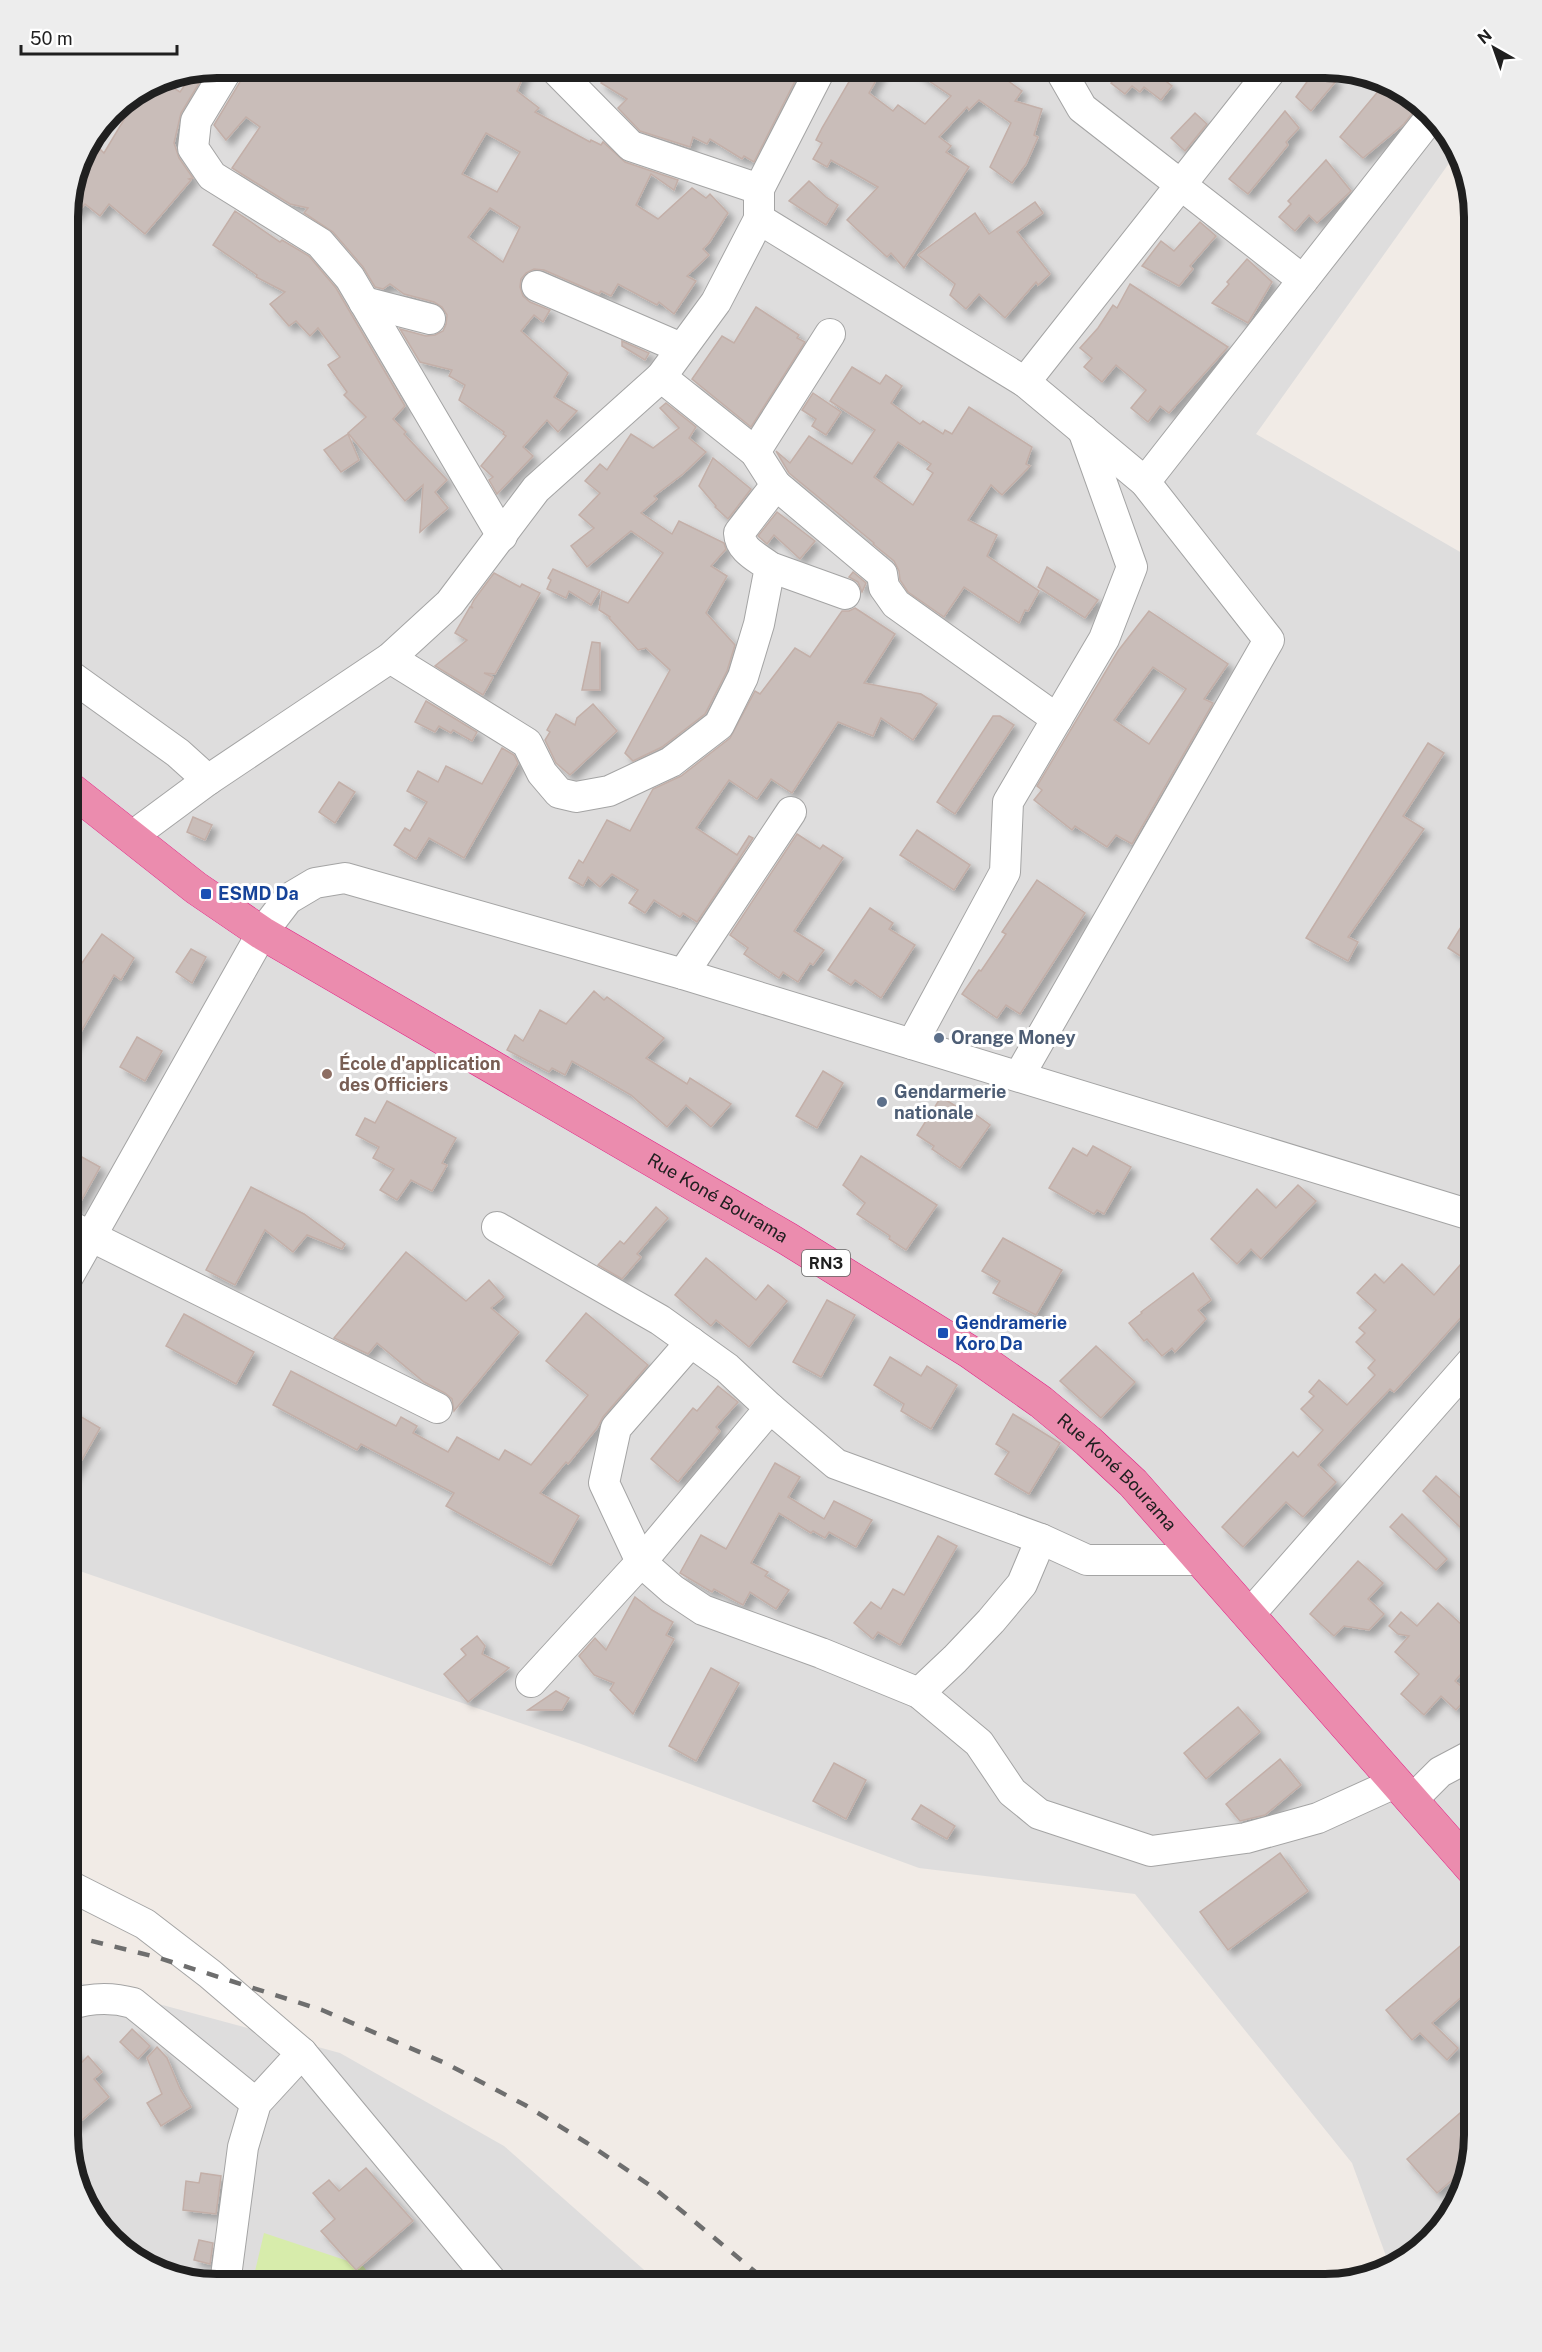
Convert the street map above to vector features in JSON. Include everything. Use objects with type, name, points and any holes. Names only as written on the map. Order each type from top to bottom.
[{"type":"highway","name":"Rue Koné Bourama","points":[[78,795],[196,888],[262,933],[788,1239],[970,1352],[1041,1402],[1133,1483],[1464,1859]]},
{"type":"street","points":[[222,78],[196,121],[193,148],[212,176],[321,243],[350,278],[502,536]]},
{"type":"street","points":[[564,78],[631,146],[759,189]]},
{"type":"street","points":[[131,837],[208,780],[390,658],[450,603],[537,489],[661,377],[716,302],[759,219],[759,189],[816,78]]},
{"type":"street","points":[[1065,78],[1082,108],[1303,280]]},
{"type":"street","points":[[1026,382],[1265,78]]},
{"type":"street","points":[[1145,482],[1427,123]]},
{"type":"street","points":[[759,219],[1026,382],[1145,482],[1269,640],[1019,1076]]},
{"type":"street","points":[[537,286],[681,348]]},
{"type":"street","points":[[364,302],[430,319]]},
{"type":"street","points":[[755,452],[830,334]]},
{"type":"street","points":[[661,377],[755,452],[776,485],[882,574],[884,587],[896,604],[1057,719]]},
{"type":"street","points":[[912,1044],[1005,872],[1008,802],[1104,639],[1132,567],[1083,430]]},
{"type":"street","points":[[776,485],[739,533],[740,541],[745,549],[770,567],[845,594]]},
{"type":"street","points":[[390,658],[527,743],[542,773],[559,793],[576,797],[609,791],[671,762],[719,725],[743,677],[759,624],[770,567]]},
{"type":"street","points":[[78,681],[178,753],[208,780]]},
{"type":"street","points":[[683,974],[792,812]]},
{"type":"street","points":[[437,1408],[79,1231],[262,933],[288,898],[315,883],[345,878],[683,974],[1464,1213]]},
{"type":"street","points":[[497,1227],[660,1320],[727,1368],[836,1464],[1041,1539],[1087,1560],[1202,1560]]},
{"type":"street","points":[[691,1342],[616,1428],[604,1483],[641,1562],[672,1590],[703,1610],[821,1653],[919,1693],[980,1743],[1012,1792],[1039,1814],[1151,1851],[1246,1838],[1318,1818],[1405,1791],[1464,1759]]},
{"type":"street","points":[[1250,1614],[1464,1370]]},
{"type":"street","points":[[531,1682],[641,1562],[770,1408]]},
{"type":"street","points":[[919,1693],[970,1644],[1022,1584],[1041,1539]]},
{"type":"street","points":[[78,1889],[145,1924],[210,1974],[302,2053],[486,2274]]},
{"type":"street","points":[[78,2003],[118,1999],[133,2003],[256,2103]]},
{"type":"street","points":[[226,2274],[243,2147],[256,2103],[302,2053]]},
{"type":"shaded area","points":[[208,78],[1334,78],[1370,85],[1395,97],[1410,107],[1435,132],[1451,160],[1256,434],[1464,554],[1464,2135],[1459,2171],[1445,2205],[1423,2233],[1410,2245],[1387,2259],[1352,2163],[1135,1894],[919,1868],[581,1744],[78,1570],[78,208],[83,181],[92,155],[112,125],[125,112],[147,97],[172,85]]},
{"type":"shaded area","points":[[78,1982],[340,2053],[504,2146],[649,2274],[208,2274],[172,2267],[155,2260],[125,2240],[97,2205],[83,2171],[78,2135]]},
{"type":"green space","points":[[264,2233],[363,2266],[369,2274],[254,2274]]},
{"type":"building","points":[[242,78],[523,78],[517,91],[539,108],[535,112],[590,142],[591,140],[601,145],[603,142],[625,162],[678,180],[674,190],[651,174],[636,205],[658,219],[692,188],[706,198],[710,194],[728,213],[703,249],[709,255],[687,276],[696,281],[674,314],[659,302],[657,305],[618,284],[611,296],[601,291],[599,294],[544,270],[534,269],[521,279],[520,287],[523,296],[530,302],[550,310],[543,322],[534,315],[521,331],[568,373],[554,397],[577,411],[558,432],[547,420],[523,447],[533,456],[497,494],[489,480],[493,477],[481,466],[506,436],[504,432],[459,400],[465,385],[449,376],[452,370],[420,362],[400,329],[426,336],[443,331],[447,315],[442,307],[434,302],[404,294],[390,284],[383,289],[375,287],[363,267],[333,232],[304,213],[308,208],[290,204],[232,168],[260,127],[246,117],[226,140],[214,125]],"holes":[[[486,133],[520,152],[497,192],[462,174]],[[490,208],[520,227],[503,262],[468,237]]]},
{"type":"building","points":[[604,78],[796,78],[754,162],[744,156],[742,159],[710,139],[707,144],[693,137],[690,147],[640,131],[618,108],[627,99],[601,83]]},
{"type":"building","points":[[851,78],[877,78],[869,93],[893,111],[898,105],[925,124],[951,96],[925,78],[1004,78],[1022,91],[1015,101],[1042,109],[1034,135],[1038,137],[1026,164],[1012,183],[990,167],[1011,123],[979,100],[969,110],[967,107],[939,137],[951,146],[946,152],[969,167],[904,268],[891,253],[887,257],[847,220],[878,187],[831,160],[827,167],[813,159],[822,143],[816,140]]},
{"type":"building","points":[[1115,78],[1162,78],[1172,86],[1161,100],[1144,87],[1140,92],[1132,86],[1125,94],[1111,83]]},
{"type":"building","points":[[1310,78],[1332,78],[1336,81],[1311,111],[1296,97]]},
{"type":"building","points":[[201,80],[181,113],[174,143],[179,158],[193,178],[189,179],[191,180],[145,234],[109,204],[100,216],[85,204],[78,212],[83,181],[91,158],[100,149],[104,153],[131,108],[170,86],[180,92],[187,82]]},
{"type":"building","points":[[1379,90],[1395,97],[1414,111],[1404,124],[1363,158],[1340,137]]},
{"type":"building","points":[[1285,111],[1299,128],[1248,194],[1229,179]]},
{"type":"building","points":[[1195,113],[1207,124],[1185,151],[1171,138]]},
{"type":"building","points":[[1326,160],[1351,191],[1317,223],[1309,215],[1295,231],[1279,217],[1291,204],[1288,201]]},
{"type":"building","points":[[809,181],[838,205],[826,225],[789,201]]},
{"type":"building","points":[[1035,202],[1043,213],[1017,232],[1050,274],[1038,285],[1036,282],[1005,318],[979,294],[966,309],[950,295],[955,284],[918,255],[975,213],[989,234]]},
{"type":"building","points":[[235,211],[280,242],[282,240],[309,256],[336,288],[405,406],[393,419],[447,480],[435,492],[448,508],[420,532],[423,485],[405,501],[348,433],[366,417],[344,395],[347,392],[328,365],[340,357],[318,328],[310,336],[296,321],[289,326],[270,304],[285,292],[256,277],[257,275],[213,245]]},
{"type":"building","points":[[1200,222],[1216,236],[1190,266],[1193,269],[1179,286],[1142,266],[1161,241],[1174,251]]},
{"type":"building","points":[[1247,259],[1272,282],[1248,323],[1212,303]]},
{"type":"building","points":[[1130,284],[1228,347],[1169,413],[1160,406],[1148,422],[1131,408],[1146,390],[1116,365],[1102,382],[1084,367],[1092,358],[1080,348],[1098,328],[1113,305],[1117,308]]},
{"type":"building","points":[[756,307],[799,335],[797,338],[805,342],[751,427],[692,379],[722,336],[734,343]]},
{"type":"building","points":[[622,341],[649,353],[645,360],[622,346]]},
{"type":"building","points":[[852,367],[880,384],[886,375],[902,386],[891,403],[920,424],[923,421],[943,434],[945,430],[952,434],[969,407],[1032,447],[1026,464],[1030,466],[1002,495],[991,485],[968,520],[997,535],[987,556],[1039,591],[1028,611],[1025,610],[1019,623],[964,587],[944,617],[908,592],[900,580],[894,561],[789,473],[776,451],[790,463],[809,436],[852,464],[875,430],[830,401]],"holes":[[[898,442],[931,464],[927,469],[933,473],[913,505],[874,477]]]},
{"type":"building","points":[[813,393],[841,412],[826,435],[812,426],[816,419],[802,410]]},
{"type":"building","points":[[666,403],[696,427],[689,438],[706,452],[683,474],[654,496],[657,499],[641,513],[672,534],[679,521],[724,543],[726,549],[711,566],[727,576],[706,613],[735,645],[727,671],[705,714],[662,747],[633,761],[625,753],[670,670],[646,648],[638,650],[610,617],[599,610],[602,591],[628,603],[663,553],[631,531],[587,567],[571,546],[594,528],[579,515],[600,493],[585,481],[600,464],[607,470],[631,434],[653,448],[679,428],[660,408]]},
{"type":"building","points":[[348,434],[359,460],[341,472],[324,450]]},
{"type":"building","points":[[713,458],[751,489],[728,519],[715,507],[699,486]]},
{"type":"building","points":[[777,512],[815,541],[800,559],[774,535],[767,544],[758,536]]},
{"type":"building","points":[[1047,567],[1098,600],[1085,618],[1038,587]]},
{"type":"building","points":[[553,569],[600,590],[591,605],[569,591],[566,598],[547,589],[551,580],[548,578]]},
{"type":"building","points":[[853,572],[866,583],[862,592],[858,582],[849,577]]},
{"type":"building","points":[[494,573],[520,587],[522,584],[540,593],[495,674],[484,673],[493,677],[483,695],[435,666],[467,640],[455,633],[470,607],[473,608],[471,606],[474,600]]},
{"type":"building","points":[[855,608],[895,634],[864,683],[921,694],[937,704],[913,740],[881,718],[873,736],[838,722],[792,793],[771,779],[757,799],[729,780],[696,828],[737,855],[749,836],[753,838],[697,922],[683,913],[680,917],[654,900],[645,913],[629,903],[638,890],[612,874],[600,887],[588,877],[583,886],[569,878],[579,860],[583,863],[607,820],[630,831],[653,789],[681,776],[730,738],[755,691],[760,694],[795,648],[810,657],[842,611]]},
{"type":"building","points":[[1149,611],[1228,664],[1204,699],[1213,703],[1132,844],[1116,835],[1107,847],[1075,826],[1072,830],[1034,800],[1042,790],[1037,786],[1118,651]],"holes":[[[1153,667],[1186,689],[1149,744],[1114,720]]]},
{"type":"building","points":[[592,642],[600,643],[600,690],[582,690]]},
{"type":"building","points":[[426,701],[477,732],[472,741],[453,730],[451,733],[439,726],[435,732],[415,722]]},
{"type":"building","points":[[593,704],[617,731],[570,775],[556,763],[545,740],[550,732],[547,730],[556,714],[575,725],[577,718]]},
{"type":"building","points":[[993,716],[1000,716],[1014,725],[955,814],[937,802]]},
{"type":"building","points":[[1428,743],[1444,753],[1403,816],[1424,829],[1348,937],[1358,942],[1348,961],[1306,938]]},
{"type":"building","points":[[502,748],[514,755],[518,763],[464,858],[429,838],[416,859],[394,845],[405,828],[410,831],[427,802],[407,791],[418,771],[438,782],[446,766],[482,784]]},
{"type":"building","points":[[339,782],[355,792],[335,823],[319,812]]},
{"type":"building","points":[[193,817],[212,825],[205,840],[187,832]]},
{"type":"building","points":[[917,830],[970,865],[954,890],[900,855]]},
{"type":"building","points":[[797,834],[820,849],[823,845],[843,858],[794,931],[824,950],[813,965],[810,963],[798,982],[783,972],[779,978],[744,954],[748,948],[730,935]]},
{"type":"building","points":[[1037,880],[1085,913],[1020,1014],[1006,1005],[997,1018],[962,994],[1006,934],[1002,932]]},
{"type":"building","points":[[870,908],[893,923],[889,929],[915,945],[881,998],[855,980],[851,985],[828,970]]},
{"type":"building","points":[[1464,922],[1464,958],[1448,948]]},
{"type":"building","points":[[102,934],[134,958],[121,980],[114,975],[78,1037],[78,969]]},
{"type":"building","points":[[191,949],[206,957],[192,983],[176,972]]},
{"type":"building","points":[[594,991],[604,1000],[607,997],[664,1038],[646,1058],[687,1084],[690,1078],[731,1104],[711,1127],[686,1105],[667,1127],[631,1095],[572,1061],[565,1075],[552,1068],[549,1072],[507,1050],[515,1035],[523,1041],[540,1010],[566,1024]]},
{"type":"building","points":[[137,1037],[162,1051],[145,1081],[120,1067]]},
{"type":"building","points":[[823,1071],[843,1083],[817,1128],[796,1116]]},
{"type":"building","points":[[941,1097],[970,1115],[972,1112],[990,1125],[960,1168],[932,1149],[934,1146],[917,1135]]},
{"type":"building","points":[[387,1101],[456,1138],[442,1163],[447,1165],[432,1191],[411,1180],[397,1200],[380,1190],[394,1169],[373,1158],[379,1147],[356,1135],[365,1118],[375,1123]]},
{"type":"building","points":[[1093,1146],[1131,1167],[1104,1214],[1097,1210],[1094,1214],[1049,1188],[1073,1148],[1087,1156]]},
{"type":"building","points":[[80,1156],[100,1167],[78,1206],[78,1160]]},
{"type":"building","points":[[861,1156],[937,1205],[906,1250],[889,1239],[890,1236],[857,1214],[865,1203],[843,1185]]},
{"type":"building","points":[[1298,1185],[1316,1201],[1261,1259],[1251,1249],[1237,1264],[1211,1239],[1257,1189],[1276,1208]]},
{"type":"building","points":[[251,1187],[304,1214],[345,1244],[342,1249],[307,1235],[293,1252],[265,1230],[235,1285],[206,1270]]},
{"type":"building","points":[[656,1207],[668,1218],[637,1254],[641,1257],[622,1279],[598,1265],[620,1241],[624,1244]]},
{"type":"building","points":[[1003,1238],[1062,1270],[1036,1315],[993,1293],[1000,1281],[982,1271]]},
{"type":"building","points":[[406,1252],[466,1301],[489,1280],[504,1297],[491,1308],[519,1332],[454,1411],[452,1399],[424,1382],[377,1343],[368,1354],[334,1338]]},
{"type":"building","points":[[706,1258],[756,1300],[768,1285],[787,1301],[749,1347],[716,1320],[711,1326],[675,1295]]},
{"type":"building","points":[[1464,1260],[1464,1314],[1394,1392],[1390,1389],[1318,1465],[1336,1482],[1303,1517],[1286,1502],[1243,1547],[1222,1527],[1293,1452],[1298,1457],[1323,1430],[1301,1409],[1314,1396],[1309,1392],[1319,1380],[1347,1405],[1375,1375],[1368,1368],[1375,1360],[1356,1342],[1365,1333],[1359,1328],[1376,1310],[1357,1293],[1375,1274],[1384,1283],[1402,1264],[1434,1295]]},
{"type":"building","points":[[1193,1273],[1211,1300],[1198,1310],[1206,1319],[1175,1352],[1172,1348],[1162,1356],[1147,1339],[1144,1341],[1129,1323]]},
{"type":"building","points":[[827,1300],[855,1315],[821,1377],[793,1362]]},
{"type":"building","points":[[586,1313],[648,1365],[603,1417],[568,1464],[566,1462],[540,1493],[579,1516],[551,1565],[446,1506],[454,1493],[361,1444],[357,1450],[273,1405],[291,1371],[396,1426],[401,1417],[417,1426],[413,1433],[448,1452],[457,1437],[499,1460],[505,1450],[531,1465],[588,1395],[546,1361]]},
{"type":"building","points":[[184,1314],[254,1352],[236,1384],[166,1346]]},
{"type":"building","points":[[1096,1346],[1135,1382],[1101,1418],[1060,1381]]},
{"type":"building","points":[[890,1357],[921,1376],[927,1366],[957,1385],[931,1429],[901,1411],[904,1404],[874,1385]]},
{"type":"building","points":[[718,1386],[738,1402],[716,1427],[720,1431],[678,1482],[651,1459],[693,1408],[697,1411]]},
{"type":"building","points":[[1013,1414],[1060,1443],[1029,1494],[995,1474],[1009,1452],[996,1444]]},
{"type":"building","points":[[78,1415],[100,1428],[78,1466]]},
{"type":"building","points":[[775,1463],[800,1477],[788,1497],[824,1519],[834,1501],[872,1520],[856,1547],[829,1532],[825,1538],[813,1531],[811,1533],[779,1513],[751,1563],[768,1572],[765,1576],[789,1590],[776,1609],[750,1592],[743,1605],[714,1589],[712,1592],[680,1573],[701,1535],[726,1549]]},
{"type":"building","points":[[1436,1476],[1464,1501],[1464,1531],[1423,1491]]},
{"type":"building","points":[[1402,1514],[1447,1559],[1436,1570],[1390,1527]]},
{"type":"building","points":[[938,1536],[957,1546],[900,1645],[878,1632],[873,1639],[854,1623],[871,1602],[881,1609],[893,1589],[904,1595]]},
{"type":"building","points":[[1358,1561],[1383,1583],[1368,1599],[1384,1614],[1369,1630],[1344,1626],[1334,1636],[1310,1614]]},
{"type":"building","points":[[635,1597],[673,1622],[666,1635],[674,1639],[633,1714],[610,1690],[614,1683],[594,1675],[579,1656],[595,1638],[606,1650]]},
{"type":"building","points":[[1438,1603],[1464,1625],[1464,1671],[1455,1681],[1464,1689],[1464,1701],[1456,1710],[1441,1696],[1424,1715],[1401,1694],[1419,1674],[1395,1652],[1409,1636],[1398,1634],[1389,1626],[1401,1612],[1417,1626]]},
{"type":"building","points":[[477,1636],[485,1646],[482,1654],[509,1668],[468,1702],[444,1674],[466,1655],[461,1649]]},
{"type":"building","points":[[711,1668],[739,1683],[696,1761],[669,1746]]},
{"type":"building","points":[[556,1691],[569,1698],[562,1710],[528,1710]]},
{"type":"building","points":[[1238,1707],[1260,1732],[1206,1779],[1184,1753]]},
{"type":"building","points":[[1280,1759],[1301,1785],[1265,1815],[1240,1821],[1226,1804]]},
{"type":"building","points":[[834,1763],[866,1780],[846,1819],[813,1801]]},
{"type":"building","points":[[921,1805],[955,1826],[947,1839],[912,1819]]},
{"type":"building","points":[[1280,1853],[1308,1891],[1228,1950],[1200,1912]]},
{"type":"building","points":[[1464,1943],[1464,1995],[1432,2023],[1458,2048],[1447,2060],[1420,2033],[1412,2040],[1386,2010]]},
{"type":"building","points":[[132,2029],[150,2046],[138,2059],[120,2042]]},
{"type":"building","points":[[157,2047],[167,2058],[180,2089],[191,2107],[161,2126],[147,2103],[162,2094],[147,2058]]},
{"type":"building","points":[[88,2056],[102,2072],[94,2079],[109,2097],[78,2123],[78,2057],[82,2062]]},
{"type":"building","points":[[1464,2110],[1463,2153],[1457,2175],[1437,2193],[1407,2159]]},
{"type":"building","points":[[366,2168],[413,2221],[356,2270],[321,2231],[335,2219],[313,2193],[329,2180],[339,2191]]},
{"type":"building","points":[[201,2173],[221,2176],[216,2214],[183,2210],[186,2181],[199,2183]]},
{"type":"building","points":[[199,2240],[213,2243],[210,2264],[194,2260]]},
{"type":"railway","points":[[78,1938],[156,1957],[322,2010],[445,2063],[525,2105],[654,2188],[758,2274]]},
{"type":"place","name":"ESMD Da","points":[[206,894]]},
{"type":"place","name":"Orange Money","points":[[939,1038]]},
{"type":"place","name":"École d'application des Officiers","points":[[327,1074]]},
{"type":"place","name":"Gendarmerie nationale","points":[[882,1102]]},
{"type":"place","name":"Gendramerie Koro Da","points":[[943,1333]]}]
